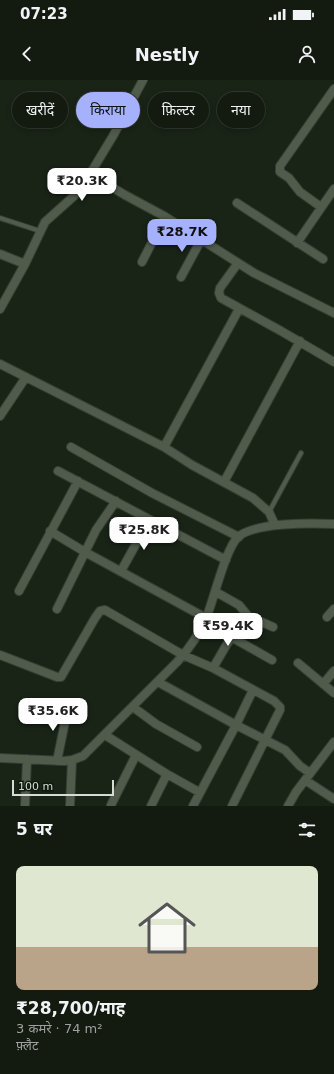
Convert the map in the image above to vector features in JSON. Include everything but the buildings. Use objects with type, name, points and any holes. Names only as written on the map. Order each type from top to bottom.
[{"type":"street","points":[[0,309],[26,264],[45,222],[74,196],[90,174],[114,136],[142,80]]},
{"type":"street","points":[[322,207],[300,192],[289,178],[280,172],[279,169],[334,88]]},
{"type":"street","points":[[90,174],[166,217],[238,263],[334,313]]},
{"type":"street","points":[[297,243],[334,189]]},
{"type":"street","points":[[237,204],[323,259]]},
{"type":"street","points":[[142,262],[166,217]]},
{"type":"street","points":[[181,277],[201,240]]},
{"type":"street","points":[[0,254],[26,264]]},
{"type":"street","points":[[238,263],[219,293],[221,298],[300,341],[334,362]]},
{"type":"street","points":[[164,447],[239,309]]},
{"type":"street","points":[[224,482],[300,341]]},
{"type":"street","points":[[0,364],[164,447],[192,465],[253,498],[269,512],[275,525]]},
{"type":"street","points":[[0,416],[26,377]]},
{"type":"street","points":[[71,447],[152,493],[239,537]]},
{"type":"street","points":[[58,470],[226,560]]},
{"type":"street","points":[[19,591],[78,481]]},
{"type":"street","points":[[57,609],[101,521],[116,501]]},
{"type":"street","points":[[121,571],[136,544],[152,520]]},
{"type":"street","points":[[0,758],[72,760],[88,752],[184,655],[206,618],[226,560],[232,546],[239,537],[256,530],[275,525],[334,524]]},
{"type":"street","points":[[50,531],[85,552],[206,618]]},
{"type":"street","points":[[216,592],[239,605],[248,616],[273,627]]},
{"type":"street","points":[[327,617],[334,609]]},
{"type":"street","points":[[0,655],[57,677],[62,677],[95,618],[100,611],[105,610],[184,655],[213,668],[274,701],[280,706],[280,710],[232,806]]},
{"type":"street","points":[[213,668],[245,613]]},
{"type":"street","points":[[233,636],[235,640],[272,660]]},
{"type":"street","points":[[298,663],[334,692]]},
{"type":"street","points":[[323,684],[334,671]]},
{"type":"street","points":[[158,682],[285,750],[308,777],[334,799]]},
{"type":"street","points":[[192,806],[236,725],[253,690]]},
{"type":"street","points":[[57,760],[68,707]]},
{"type":"street","points":[[133,707],[156,724],[197,747]]},
{"type":"street","points":[[105,735],[167,774],[199,792]]},
{"type":"street","points":[[288,806],[296,792],[334,742]]},
{"type":"street","points":[[111,805],[136,755]]},
{"type":"street","points":[[25,806],[28,759]]},
{"type":"street","points":[[70,806],[72,760]]},
{"type":"street","points":[[151,806],[167,774]]},
{"type":"lane","points":[[0,218],[40,231]]},
{"type":"lane","points":[[269,512],[300,453]]}]
